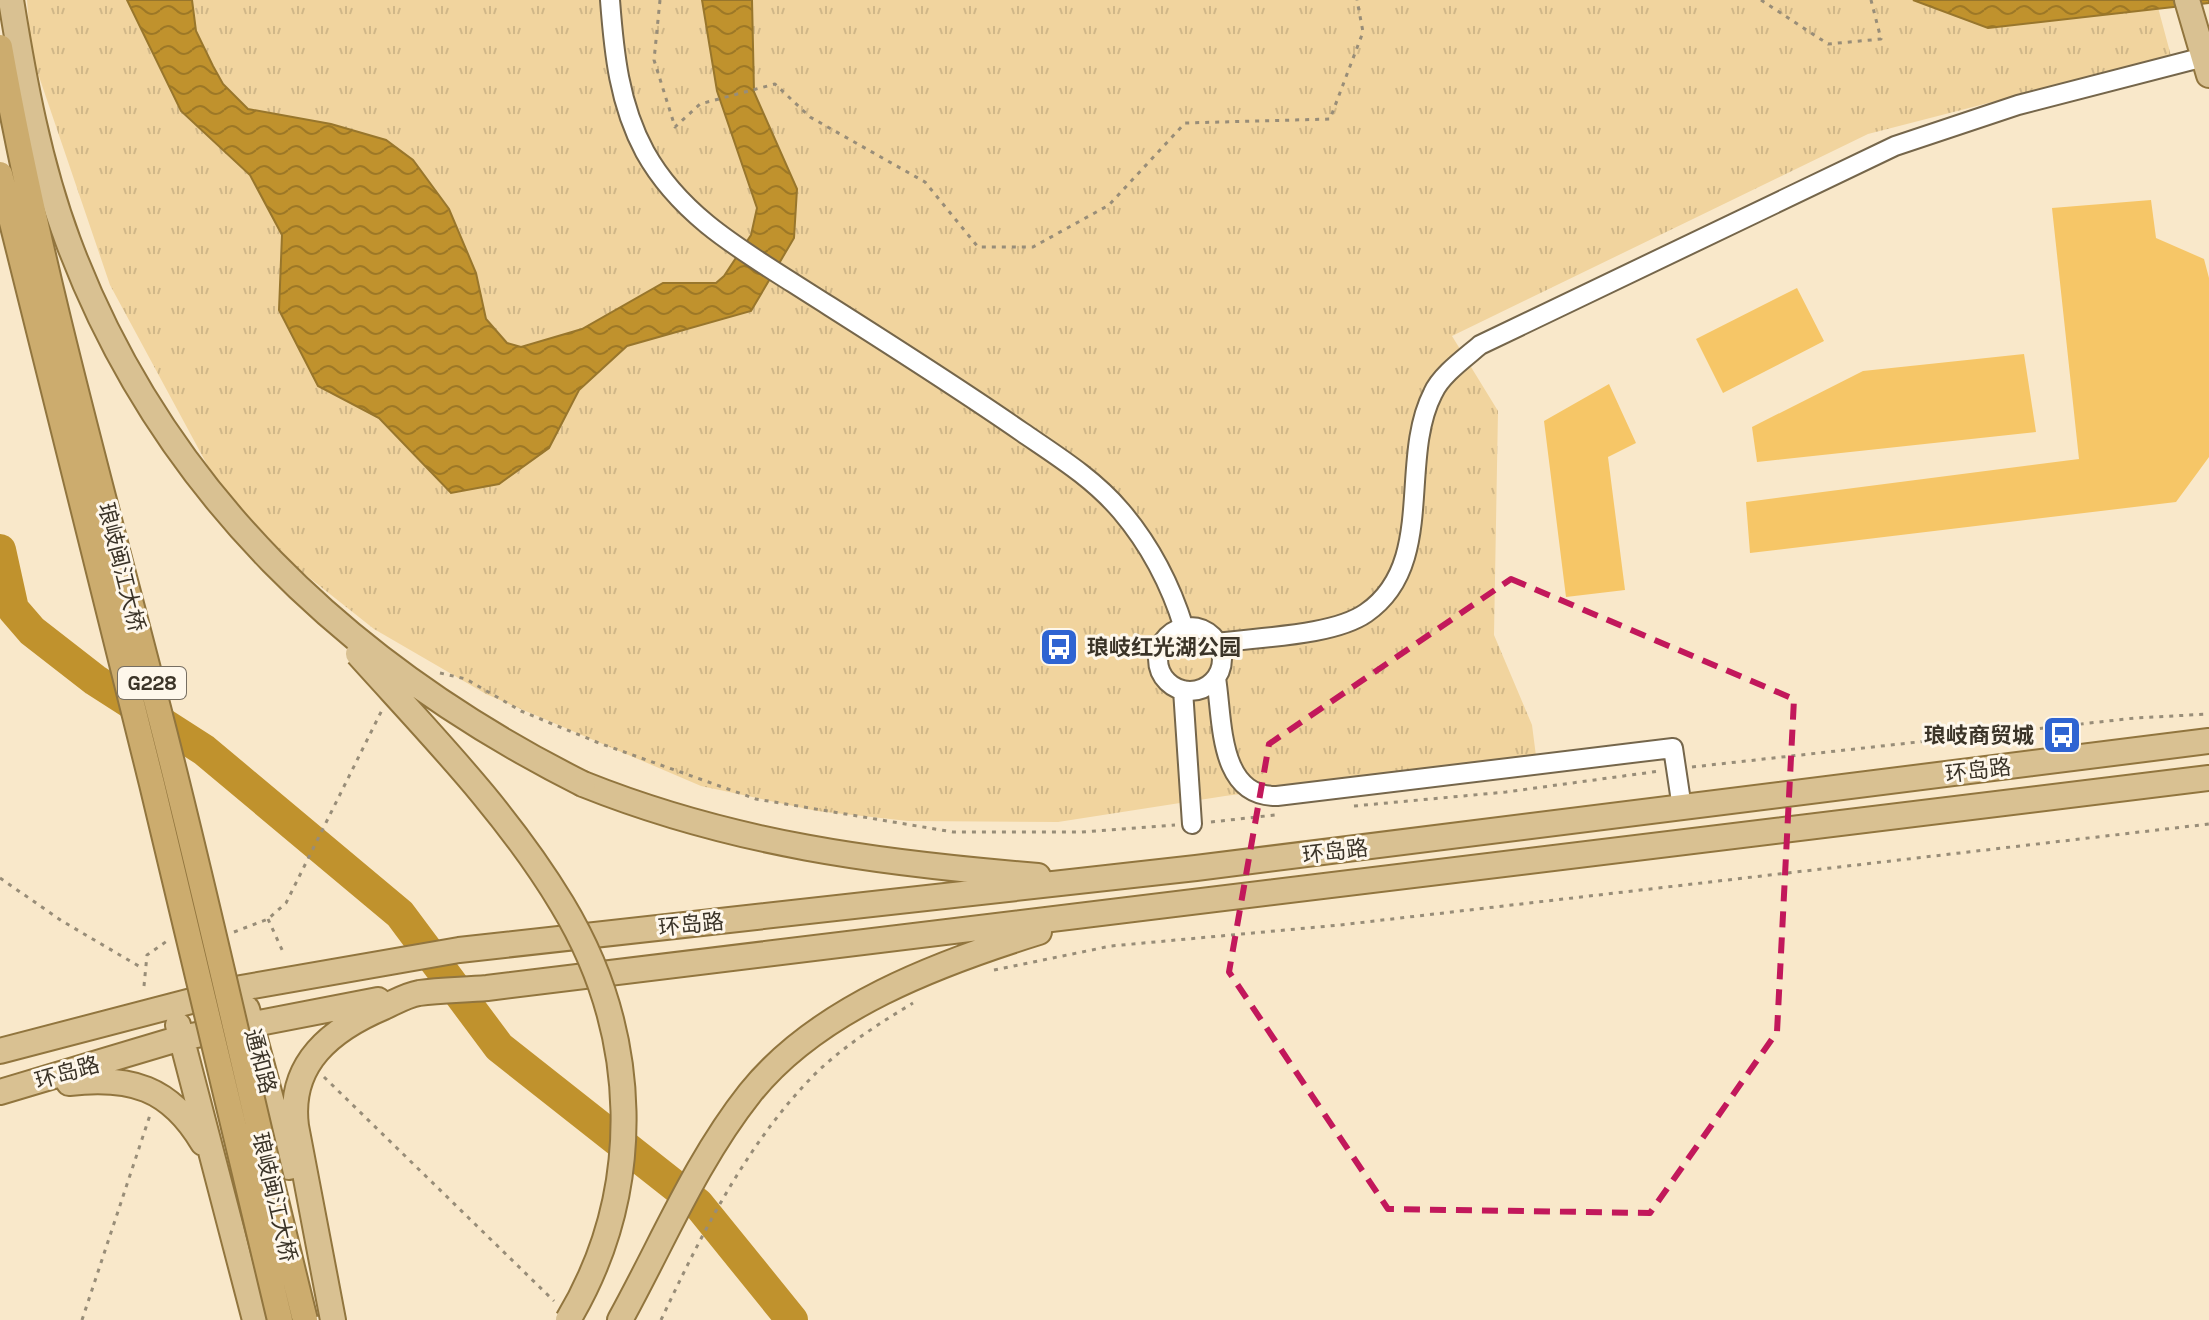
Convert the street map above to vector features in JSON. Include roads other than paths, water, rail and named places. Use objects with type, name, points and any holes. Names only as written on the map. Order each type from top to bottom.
[{"type":"highway","name":"琅岐闽江大桥","points":[[0,47],[12,117],[77,389],[191,834],[305,1320]]},
{"type":"highway","name":"琅岐闽江大桥","points":[[0,174],[152,784],[280,1320]]},
{"type":"main road","points":[[11,0],[41,156],[67,239],[110,337],[167,434],[193,470],[276,570],[312,603],[444,704],[583,784],[648,810],[780,845],[907,865],[1092,880]]},
{"type":"main road","points":[[2187,0],[2206,66]]},
{"type":"main road","points":[[312,603],[436,739],[504,821],[563,905],[599,978],[622,1071],[626,1145],[610,1223],[583,1294],[565,1315]]},
{"type":"main road","name":"环岛路","points":[[0,1051],[173,1003],[241,988],[459,950],[1092,880],[2209,741]]},
{"type":"main road","name":"环岛路","points":[[5,1090],[181,1038],[416,993],[487,988],[2209,778]]},
{"type":"main road","points":[[620,1320],[711,1149],[751,1092],[782,1060],[824,1029],[924,984],[1098,914]]},
{"type":"main road","name":"通和路","points":[[241,988],[331,1320]]},
{"type":"main road","points":[[331,1320],[296,1126],[294,1098],[298,1081],[318,1047],[339,1029],[416,993]]},
{"type":"main road","points":[[173,1003],[255,1320]]},
{"type":"main road","points":[[5,1090],[107,1079],[155,1092],[191,1122],[221,1181]]},
{"type":"street","points":[[610,0],[618,74],[636,133],[677,197],[736,246],[981,403],[1094,484],[1121,510],[1147,547],[1171,592],[1184,628]]},
{"type":"street","points":[[1217,643],[1333,626],[1365,614],[1395,586],[1408,546],[1420,426],[1433,390],[1480,345],[1895,146],[2018,105],[2206,66]]},
{"type":"street","points":[[1216,678],[1201,689],[1183,690],[1162,674],[1158,655],[1167,637],[1184,628],[1203,630],[1217,643],[1222,661],[1216,678],[1232,771],[1245,788],[1259,794],[1277,796],[1673,748],[1682,808]]},
{"type":"street","points":[[1183,690],[1192,824]]},
{"type":"water","points":[[127,0],[192,0],[196,31],[213,66],[223,84],[248,109],[331,124],[386,140],[413,160],[449,209],[476,273],[486,319],[507,343],[521,347],[582,329],[663,283],[716,283],[724,276],[751,235],[757,208],[717,91],[702,0],[752,0],[754,92],[797,189],[794,238],[751,311],[627,346],[579,390],[549,448],[499,484],[451,493],[379,418],[318,386],[279,310],[282,235],[250,175],[181,111]]},
{"type":"water","points":[[1913,0],[2209,0],[2209,3],[1988,28]]},
{"type":"waterway","points":[[0,550],[13,609],[32,631],[95,680],[204,750],[400,914],[499,1047],[698,1204],[792,1320]]},
{"type":"place","name":"琅岐红光湖公园","points":[[1059,647]]},
{"type":"place","name":"琅岐商贸城","points":[[2062,735]]}]
